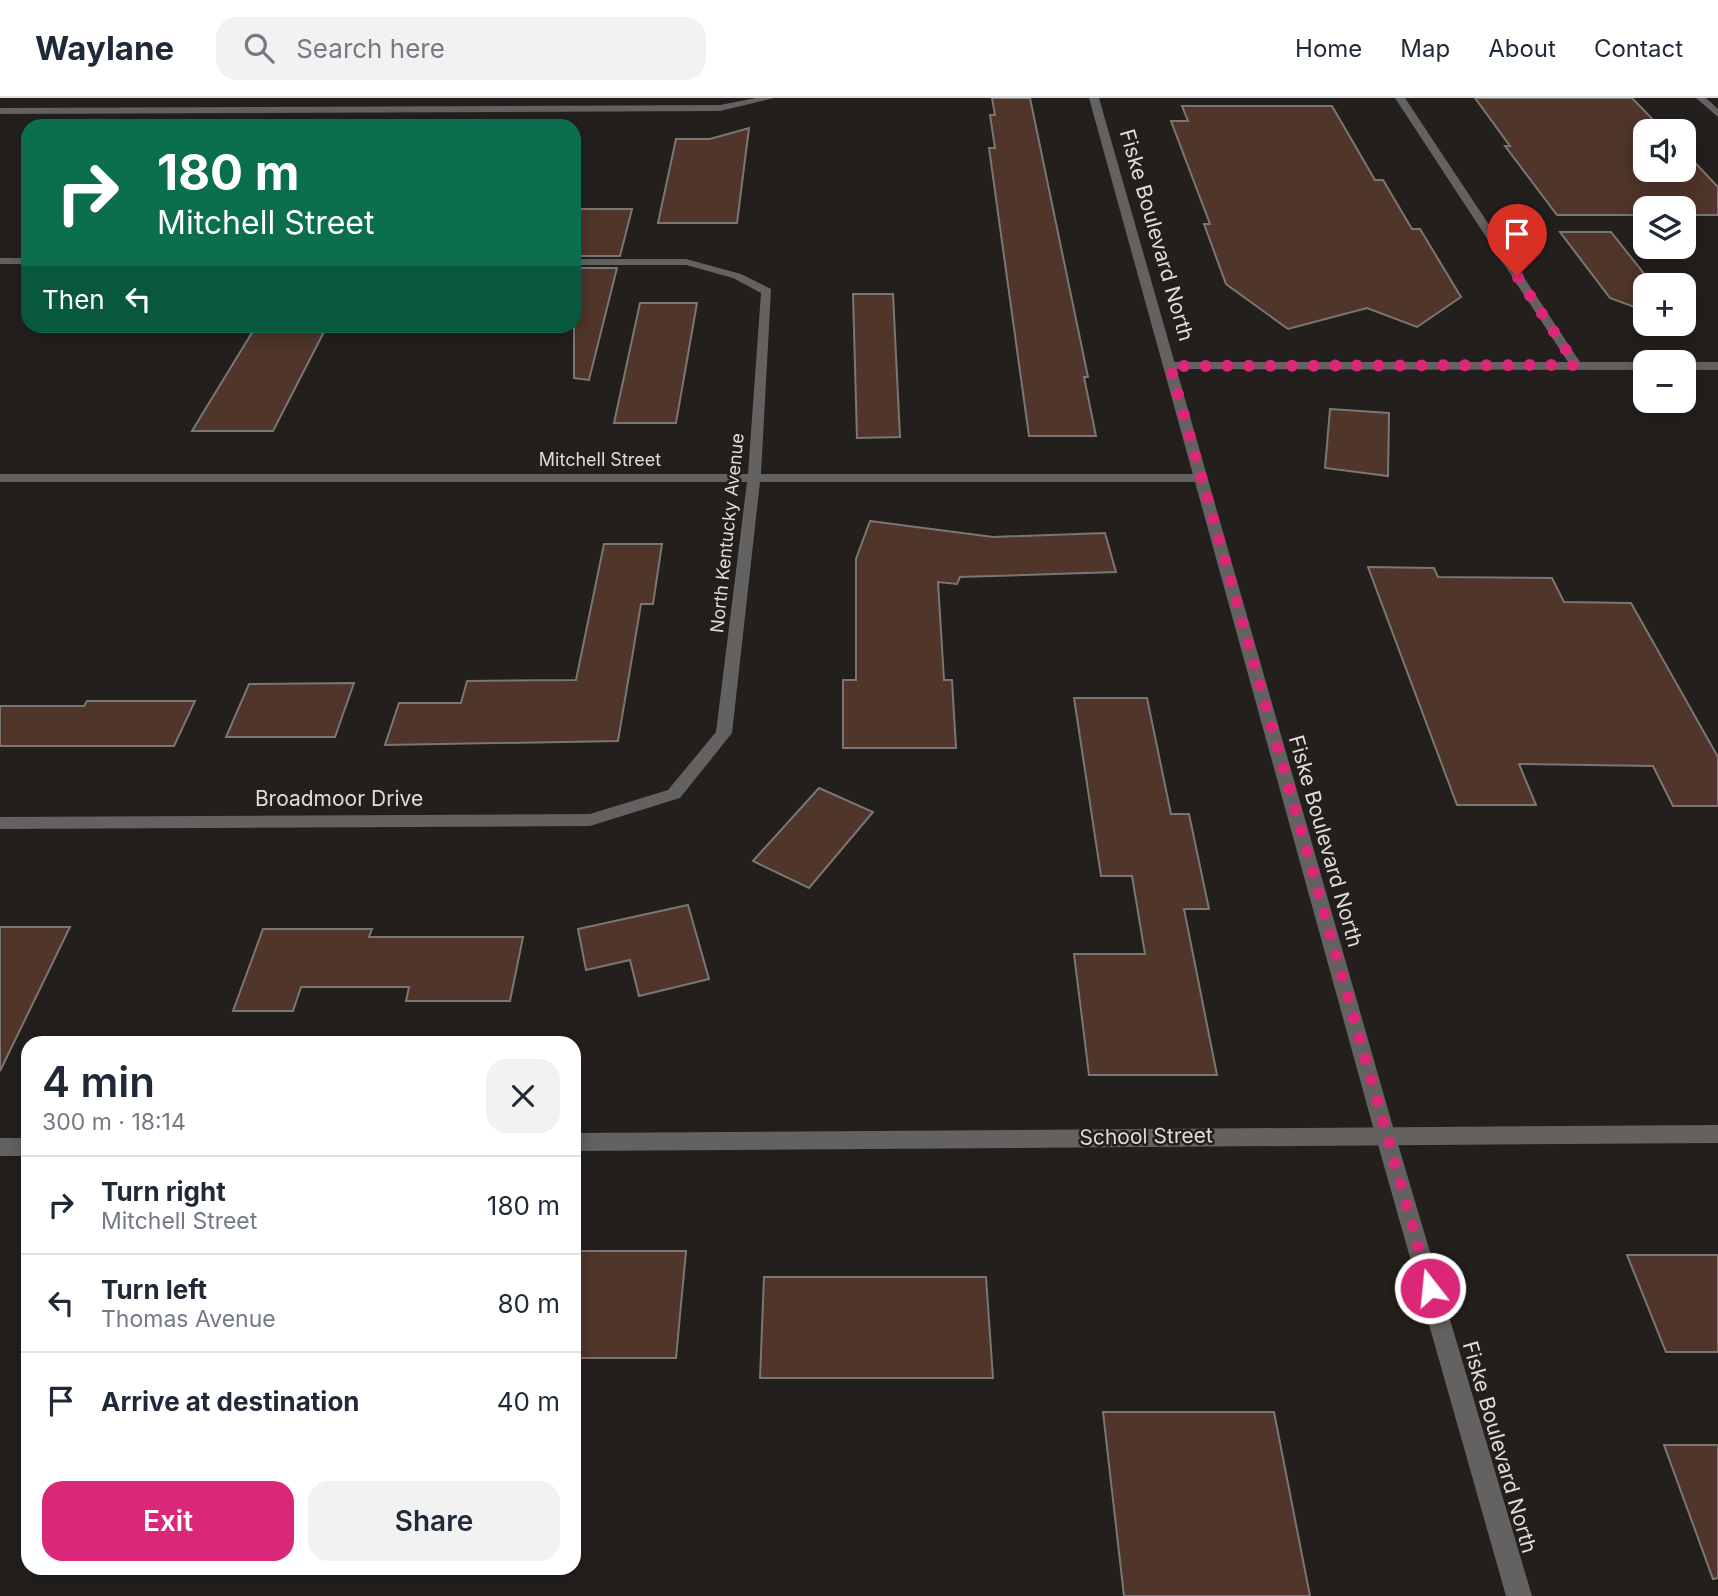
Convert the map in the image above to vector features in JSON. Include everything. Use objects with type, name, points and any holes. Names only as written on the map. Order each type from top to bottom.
[{"type":"street","name":"Fiske Boulevard North","points":[[1094,98],[1385,1134],[1519,1596]]},
{"type":"street","points":[[1400,98],[1576,365]]},
{"type":"street","points":[[1701,98],[1718,114]]},
{"type":"street","points":[[0,111],[720,108],[768,99]]},
{"type":"street","points":[[0,261],[21,261]]},
{"type":"street","name":"North Kentucky Avenue","points":[[581,262],[686,262],[737,276],[767,291],[754,477],[724,733],[674,794]]},
{"type":"street","points":[[1170,366],[1633,366]]},
{"type":"street","points":[[1696,366],[1718,366]]},
{"type":"street","name":"Mitchell Street","points":[[0,478],[1201,478]]},
{"type":"street","name":"Broadmoor Drive","points":[[0,822],[590,820],[674,794]]},
{"type":"street","name":"School Street","points":[[581,1142],[1385,1134],[1718,1134]]},
{"type":"street","points":[[0,1147],[21,1147]]},
{"type":"building","points":[[992,98],[1030,98],[1088,377],[1084,377],[1096,436],[1029,436],[989,148],[995,148],[990,115],[995,115]]},
{"type":"building","points":[[1475,98],[1632,98],[1652,119],[1633,119],[1633,182],[1696,182],[1696,164],[1718,187],[1718,215],[1696,215],[1696,196],[1633,196],[1633,215],[1557,215],[1505,146],[1510,146]]},
{"type":"building","points":[[1182,106],[1332,106],[1375,180],[1383,180],[1412,229],[1420,229],[1461,297],[1417,327],[1367,308],[1288,329],[1226,284],[1204,224],[1210,224],[1171,121],[1188,121]]},
{"type":"building","points":[[749,128],[737,223],[658,223],[676,139],[710,139]]},
{"type":"building","points":[[581,209],[632,209],[620,256],[581,256]]},
{"type":"building","points":[[1560,232],[1611,232],[1643,273],[1633,273],[1633,307],[1610,298]]},
{"type":"building","points":[[581,268],[617,268],[589,380],[574,378],[574,333],[581,333]]},
{"type":"building","points":[[853,294],[893,294],[900,437],[857,438]]},
{"type":"building","points":[[640,303],[697,303],[676,423],[614,423]]},
{"type":"building","points":[[252,333],[323,333],[273,431],[192,431]]},
{"type":"building","points":[[1330,409],[1389,413],[1388,476],[1325,468]]},
{"type":"building","points":[[870,521],[993,537],[1105,533],[1116,572],[960,577],[957,584],[938,582],[944,680],[952,680],[956,748],[843,748],[843,680],[856,680],[856,559]]},
{"type":"building","points":[[604,544],[662,544],[653,604],[641,604],[618,741],[385,745],[399,703],[461,703],[467,681],[576,680]]},
{"type":"building","points":[[1368,567],[1434,568],[1438,577],[1552,578],[1564,602],[1631,603],[1718,757],[1718,806],[1673,806],[1653,766],[1519,764],[1536,805],[1457,805]]},
{"type":"building","points":[[354,683],[335,737],[226,737],[249,684]]},
{"type":"building","points":[[1074,698],[1147,698],[1171,814],[1189,814],[1209,909],[1184,909],[1217,1075],[1089,1075],[1074,954],[1145,954],[1132,876],[1101,876]]},
{"type":"building","points":[[87,701],[195,701],[174,746],[0,746],[0,706],[84,706]]},
{"type":"building","points":[[819,788],[873,812],[809,888],[753,861]]},
{"type":"building","points":[[688,905],[709,979],[639,996],[630,960],[586,970],[578,929]]},
{"type":"building","points":[[0,927],[70,927],[0,1071]]},
{"type":"building","points":[[263,929],[372,929],[369,937],[523,937],[510,1001],[406,1001],[409,987],[301,987],[293,1011],[233,1011]]},
{"type":"building","points":[[581,1251],[686,1251],[676,1358],[581,1358]]},
{"type":"building","points":[[1627,1255],[1718,1255],[1718,1352],[1666,1352]]},
{"type":"building","points":[[764,1277],[986,1277],[993,1378],[760,1378]]},
{"type":"building","points":[[1103,1412],[1274,1412],[1310,1596],[1124,1596]]},
{"type":"building","points":[[1664,1445],[1718,1445],[1718,1578],[1713,1579]]},
{"type":"route","points":[[1430,1288],[1170,366],[1576,365],[1517,276]]}]
